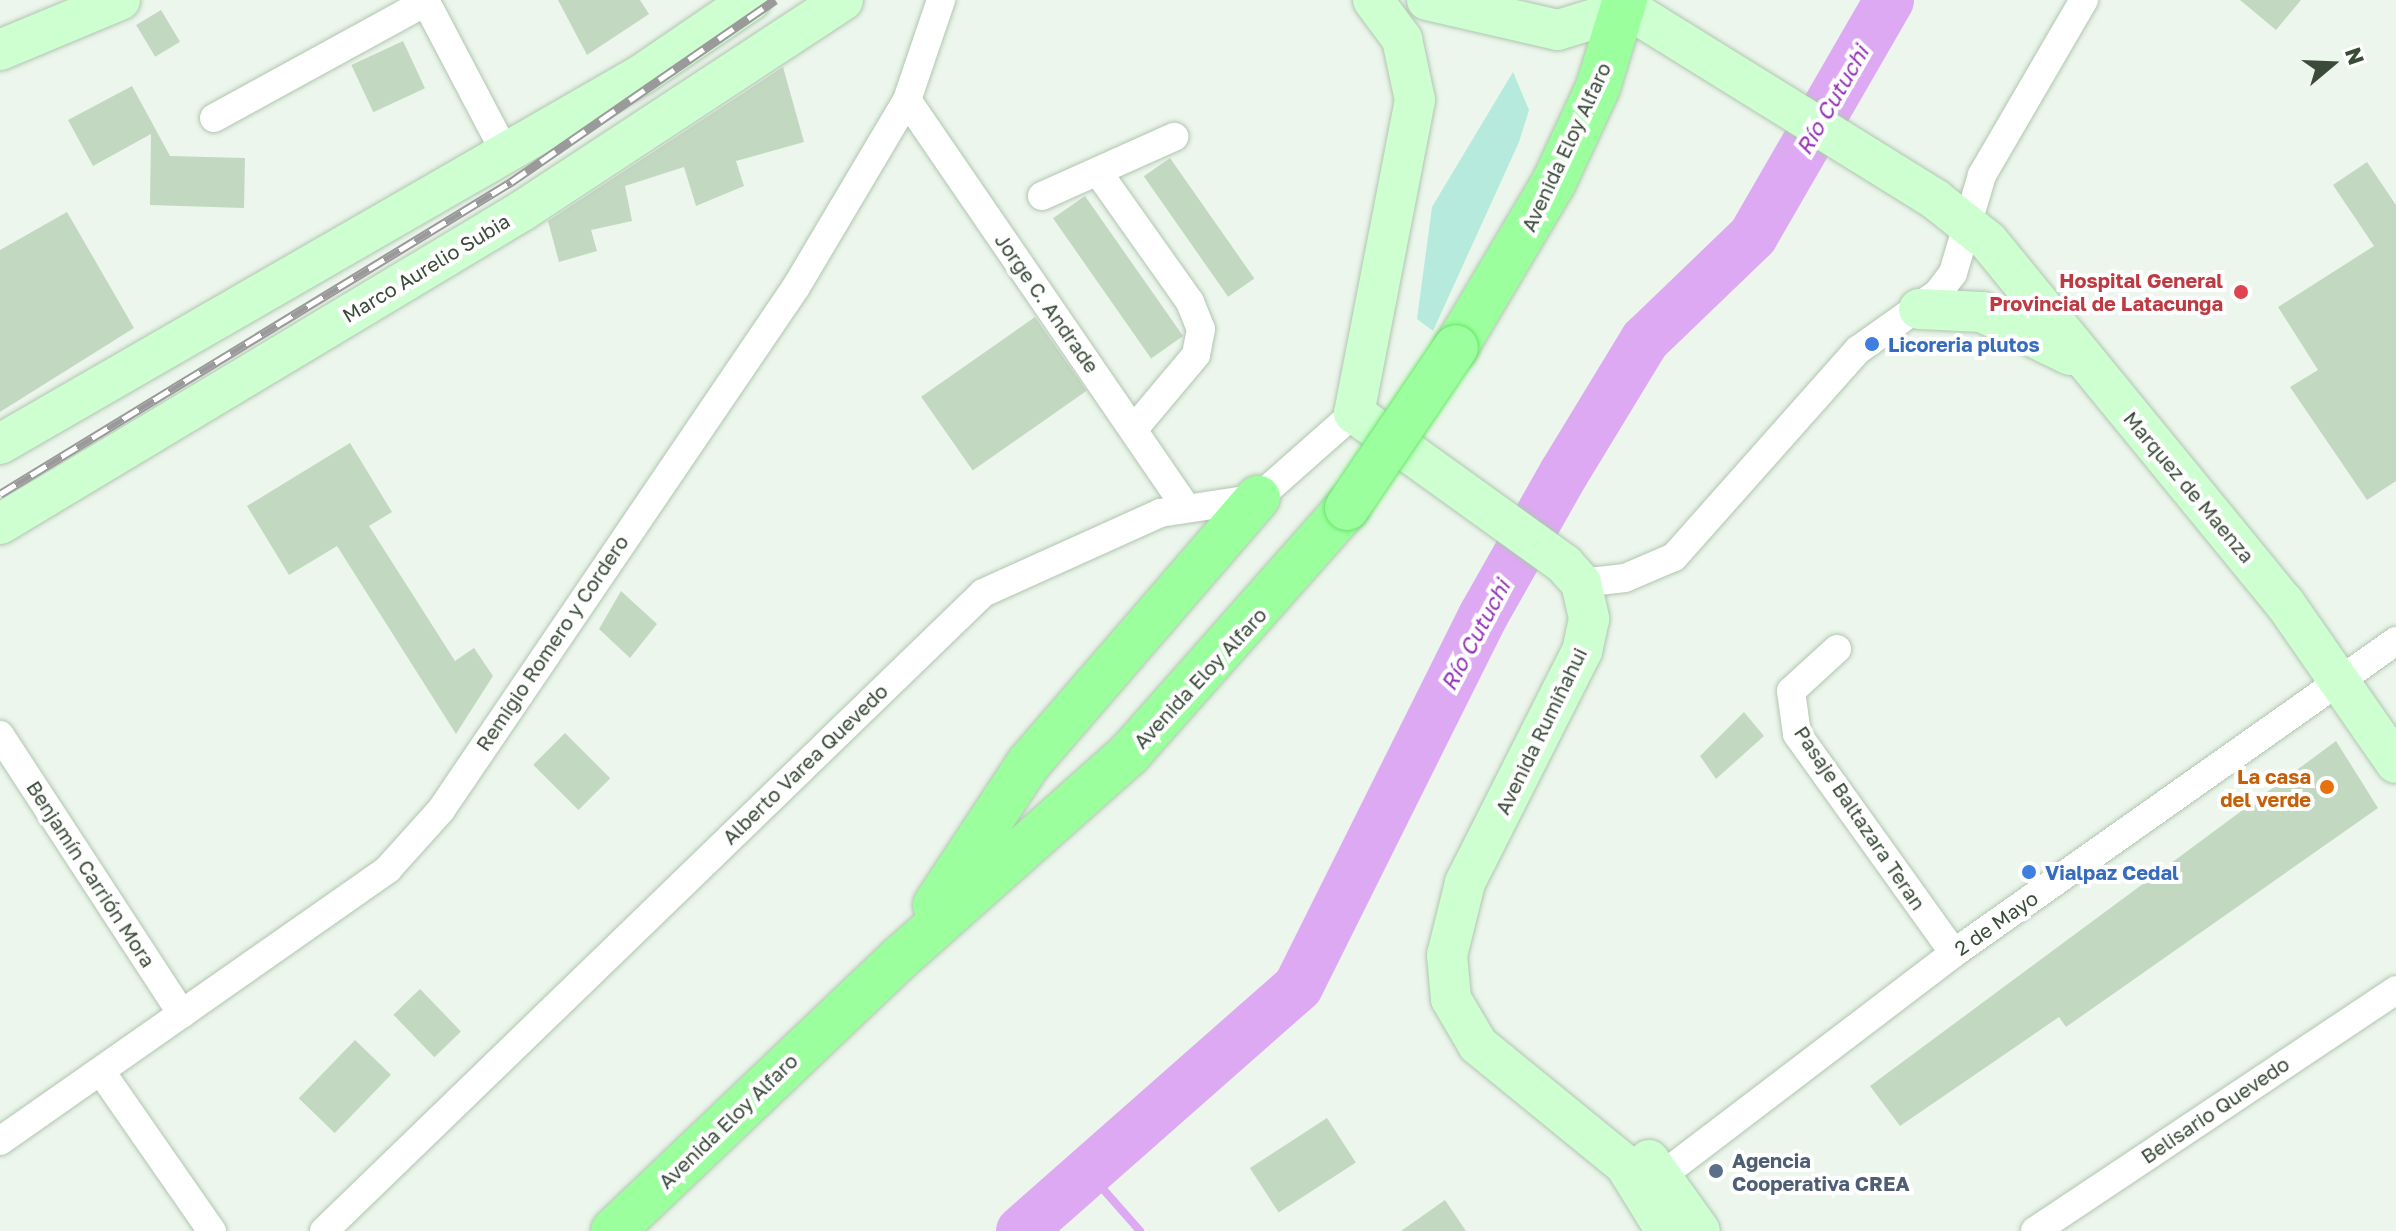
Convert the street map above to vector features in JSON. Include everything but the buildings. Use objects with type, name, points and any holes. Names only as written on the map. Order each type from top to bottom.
[{"type":"main road","points":[[0,50],[120,0]]},
{"type":"main road","points":[[0,444],[506,154],[751,0]]},
{"type":"main road","name":"Marco Aurelio Subia","points":[[0,524],[522,211],[843,0]]},
{"type":"main road","points":[[1373,0],[1402,39],[1415,100],[1354,413],[1544,550],[1581,583]]},
{"type":"main road","points":[[1427,0],[1558,30],[1621,3]]},
{"type":"main road","name":"Marquez de Maenza","points":[[1621,3],[1699,47],[1952,211],[2081,361],[2343,678],[2396,763]]},
{"type":"main road","name":"Avenida Eloy Alfaro","points":[[613,1231],[901,957],[1129,754],[1347,508],[1456,347],[1554,182],[1598,87],[1621,3]]},
{"type":"main road","points":[[1919,309],[1982,312],[2081,361]]},
{"type":"main road","points":[[901,957],[1028,764],[1258,498]]},
{"type":"main road","name":"Avenida Rumiñahui","points":[[1581,583],[1589,619],[1582,651],[1465,883],[1447,955],[1451,999],[1463,1025],[1521,1080],[1654,1181],[1700,1231]]},
{"type":"main road","name":"Avenida Rumiñahui","points":[[1654,1181],[1666,1231]]},
{"type":"street","name":"Remigio Romero y Cordero","points":[[0,1141],[102,1073],[388,869],[441,810],[796,287],[907,100],[941,0]]},
{"type":"street","points":[[1581,583],[1625,578],[1674,557],[1858,350],[1919,309],[1953,273],[1952,211],[1982,175],[2084,0]]},
{"type":"street","points":[[214,118],[426,1],[506,154]]},
{"type":"street","name":"Jorge C. Andrade","points":[[907,100],[1186,507]]},
{"type":"street","points":[[1042,196],[1174,137]]},
{"type":"street","points":[[1098,172],[1190,302],[1201,329],[1196,355],[1134,429]]},
{"type":"street","name":"Alberto Varea Quevedo","points":[[324,1231],[983,593],[1060,554],[1186,507],[1223,508],[1258,498],[1354,413]]},
{"type":"street","name":"2 de Mayo","points":[[1654,1181],[1954,953],[2396,641]]},
{"type":"street","name":"Pasaje Baltazara Teran","points":[[1837,649],[1791,691],[1797,734],[1954,953]]},
{"type":"street","name":"Benjamín Carrión Mora","points":[[0,735],[182,1014]]},
{"type":"street","name":"Belisario Quevedo","points":[[2035,1231],[2396,990]]},
{"type":"street","points":[[102,1073],[212,1231]]},
{"type":"shaded area","points":[[1513,72],[1529,110],[1519,142],[1433,331],[1417,319],[1432,207]]},
{"type":"waterway","name":"Río Cutuchi","points":[[1021,1231],[1298,987],[1483,616],[1564,473],[1645,340],[1753,236],[1889,0]]},
{"type":"waterway","points":[[1088,1172],[1140,1231]]},
{"type":"railway","points":[[0,494],[511,182],[775,0]]},
{"type":"place","name":"Hospital General Provincial de Latacunga","points":[[2241,292]]},
{"type":"place","name":"Licoreria plutos","points":[[1872,344]]},
{"type":"place","name":"La casa del verde","points":[[2327,787]]},
{"type":"place","name":"Vialpaz Cedal","points":[[2029,872]]},
{"type":"place","name":"Agencia Cooperativa CREA","points":[[1716,1171]]}]
